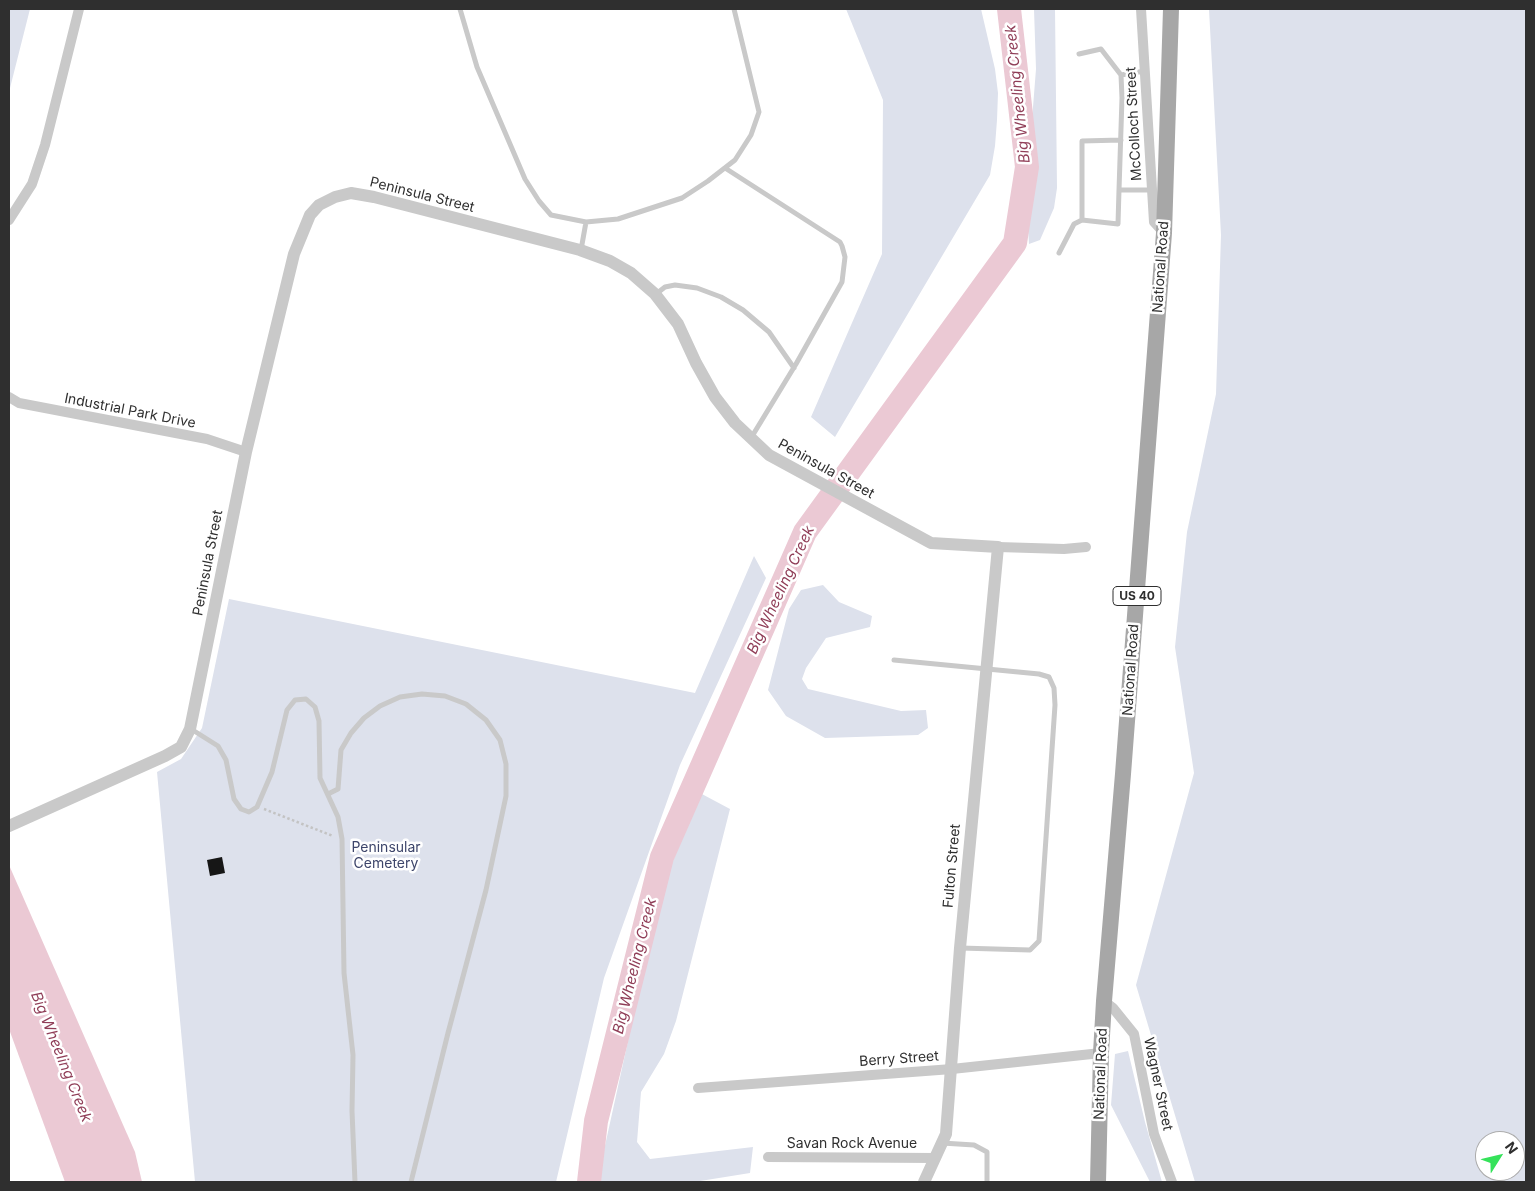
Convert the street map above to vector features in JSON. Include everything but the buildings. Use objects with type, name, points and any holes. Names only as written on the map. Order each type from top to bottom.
[{"type":"main road","name":"National Road","points":[[1098,1182],[1104,1001],[1124,774],[1164,233],[1171,9]]},
{"type":"street","points":[[9,220],[32,184],[45,145],[79,9]]},
{"type":"street","name":"McColloch Street","points":[[1141,9],[1154,222],[1164,233]]},
{"type":"street","name":"Peninsula Street","points":[[9,826],[165,756],[181,747],[190,729],[246,452],[294,254],[310,215],[319,205],[335,197],[351,194],[374,197],[580,250],[610,261],[631,273],[656,294],[678,324],[715,398],[735,423],[769,455],[930,543],[998,547]]},
{"type":"street","name":"Industrial Park Drive","points":[[9,397],[19,404],[207,439],[246,452]]},
{"type":"street","points":[[998,547],[1064,549],[1086,547]]},
{"type":"street","name":"Fulton Street","points":[[924,1182],[946,1134],[960,948],[998,547]]},
{"type":"street","name":"Wagner Street","points":[[1104,1001],[1113,1008],[1134,1034],[1154,1134],[1172,1182]]},
{"type":"street","name":"Berry Street","points":[[698,1088],[952,1069],[1101,1053]]},
{"type":"street","name":"Savan Rock Avenue","points":[[768,1157],[935,1158]]},
{"type":"lane","points":[[460,9],[477,67],[525,179],[551,214],[586,222],[618,219],[682,198],[734,160],[751,135],[759,112],[734,9]]},
{"type":"lane","points":[[1059,253],[1074,224],[1082,220],[1118,224],[1121,75],[1101,49],[1079,54]]},
{"type":"lane","points":[[1121,75],[1145,71]]},
{"type":"lane","points":[[1082,220],[1082,141],[1121,140]]},
{"type":"lane","points":[[725,168],[840,242],[845,257],[842,282],[794,368],[751,439]]},
{"type":"lane","points":[[1119,190],[1152,190]]},
{"type":"lane","points":[[580,250],[586,222]]},
{"type":"lane","points":[[656,294],[665,287],[675,285],[697,288],[721,297],[744,310],[769,332],[794,368]]},
{"type":"lane","points":[[894,660],[1039,674],[1049,676],[1054,688],[1039,941],[1030,950],[960,948]]},
{"type":"lane","points":[[328,794],[338,789],[341,750],[351,733],[364,718],[380,706],[400,697],[422,694],[445,696],[466,704],[486,720],[500,740],[506,764],[506,796],[486,890],[411,1182]]},
{"type":"lane","points":[[190,729],[218,746],[226,760],[234,799],[241,809],[249,812],[257,807],[272,772],[287,710],[295,700],[306,699],[315,707],[319,721],[320,778],[338,817],[342,839],[344,973],[353,1055],[352,1111],[355,1182]]},
{"type":"lane","points":[[942,1143],[974,1145],[987,1152],[987,1182]]},
{"type":"path","points":[[257,807],[342,839]]},
{"type":"green space","points":[[9,9],[30,9],[9,92]]},
{"type":"green space","points":[[846,9],[981,9],[995,69],[998,93],[995,146],[990,175],[835,437],[811,417],[882,254],[883,100]]},
{"type":"green space","points":[[1034,9],[1055,9],[1057,188],[1054,208],[1040,240],[1029,244],[1026,196],[1036,69]]},
{"type":"green space","points":[[1209,9],[1526,9],[1526,1182],[1195,1182],[1136,985],[1194,773],[1175,647],[1187,532],[1216,394],[1221,235]]},
{"type":"green space","name":"Peninsular Cemetery","points":[[754,556],[766,578],[680,765],[604,978],[556,1182],[195,1182],[157,772],[181,759],[202,728],[229,599],[695,693]]},
{"type":"green space","points":[[823,585],[839,602],[872,616],[870,627],[826,638],[806,668],[802,679],[808,689],[901,711],[926,710],[928,728],[918,735],[825,738],[786,716],[768,690],[789,609],[801,590]]},
{"type":"green space","points":[[700,793],[730,809],[676,1021],[664,1054],[641,1092],[637,1142],[650,1159],[753,1147],[750,1173],[694,1182],[597,1182],[661,891]]},
{"type":"green space","points":[[1128,1051],[1162,1182],[1150,1182],[1111,1105],[1115,1054]]},
{"type":"water","points":[[9,865],[135,1152],[142,1182],[65,1182],[9,1029]]},
{"type":"waterway","name":"Big Wheeling Creek","points":[[589,1182],[596,1121],[662,857],[805,532],[1015,243],[1027,167],[1009,9]]}]
